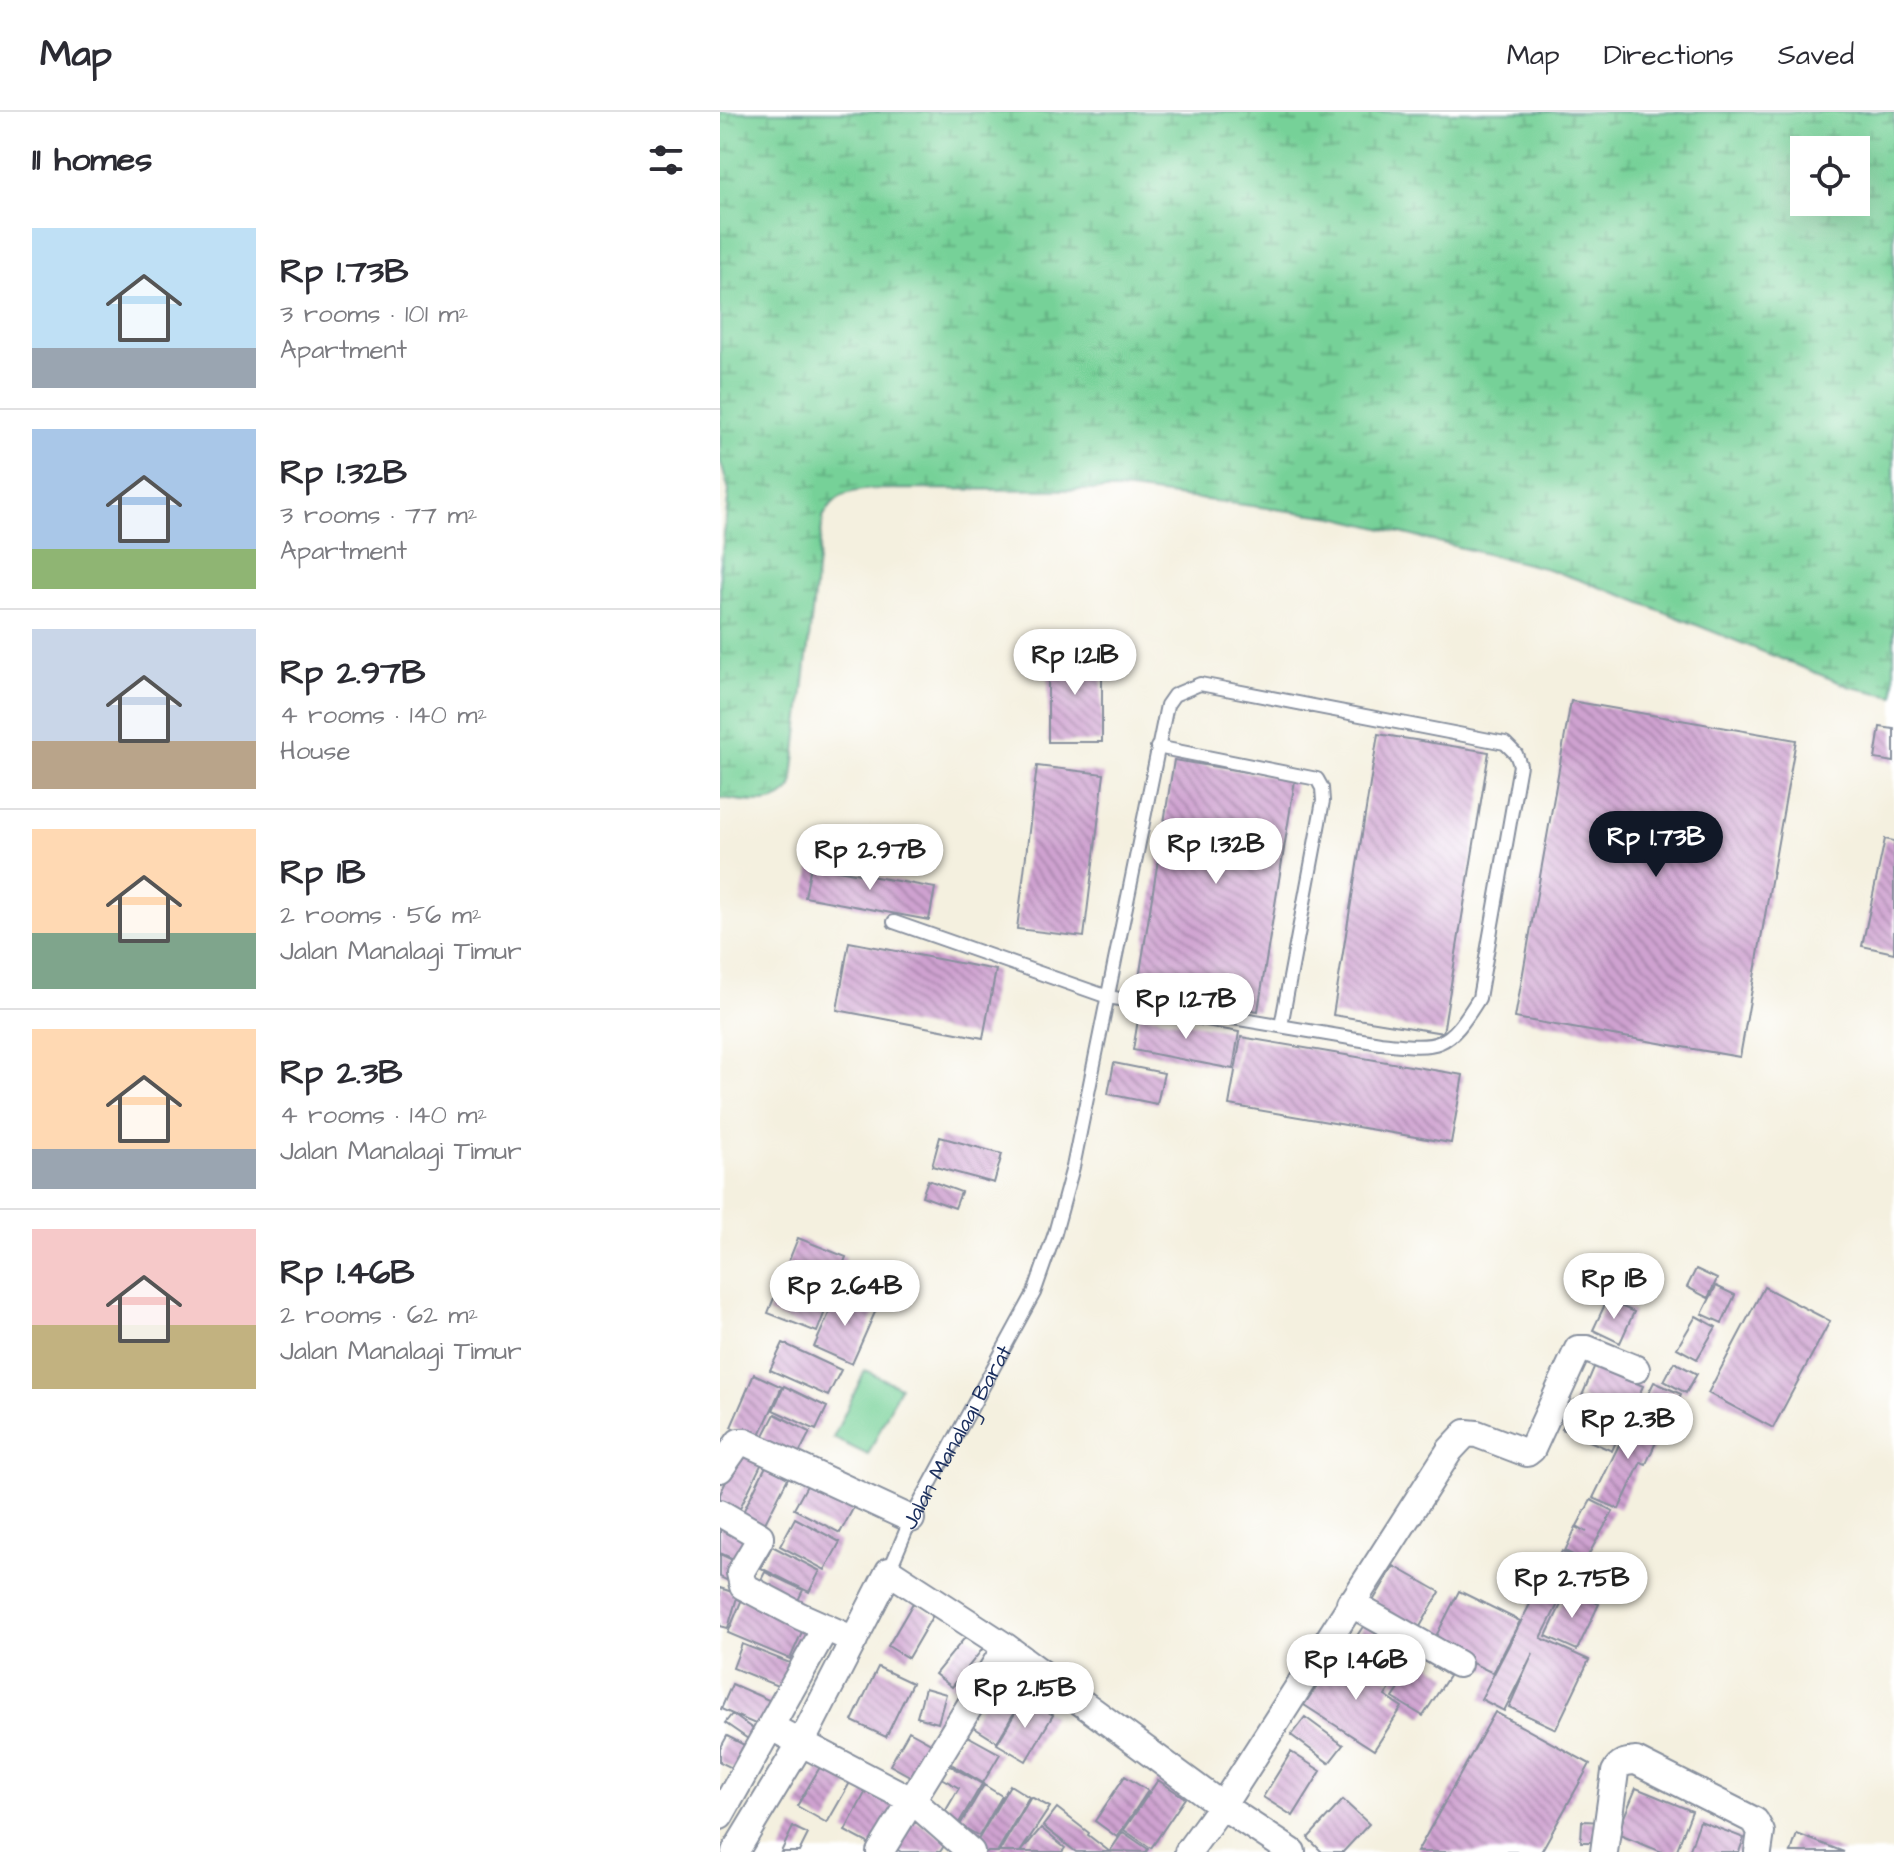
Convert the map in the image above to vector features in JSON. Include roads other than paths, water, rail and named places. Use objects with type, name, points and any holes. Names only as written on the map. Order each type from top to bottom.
[{"type":"street","points":[[1188,1852],[1450,1450],[1466,1433],[1477,1434],[1527,1453],[1532,1449],[1578,1349],[1587,1349],[1636,1369]]},
{"type":"street","points":[[720,1469],[734,1446],[745,1442],[911,1519]]},
{"type":"street","points":[[720,1513],[760,1536],[740,1573],[743,1586],[854,1640]]},
{"type":"street","points":[[889,1571],[1006,1647],[1221,1805],[1292,1852]]},
{"type":"street","name":"Jalan Manalagi Barat","points":[[735,1852],[802,1741],[889,1571]]},
{"type":"street","points":[[1350,1603],[1458,1664]]},
{"type":"street","points":[[720,1816],[826,1627]]},
{"type":"street","points":[[880,1852],[1006,1647]]},
{"type":"street","points":[[771,1727],[913,1801],[971,1852]]},
{"type":"street","points":[[1604,1852],[1615,1772],[1623,1762],[1636,1761],[1755,1821],[1761,1832],[1759,1850]]},
{"type":"lane","name":"Jalan Manalagi Barat","points":[[889,1571],[911,1519],[1034,1293],[1055,1233],[1073,1167],[1157,747],[1167,705],[1174,695],[1200,684],[1505,743],[1516,754],[1520,765],[1479,998],[1460,1029],[1446,1042],[1421,1047],[1281,1026]]},
{"type":"lane","points":[[894,922],[1108,997],[1281,1026],[1323,801],[1322,788],[1317,779],[1157,747]]}]
